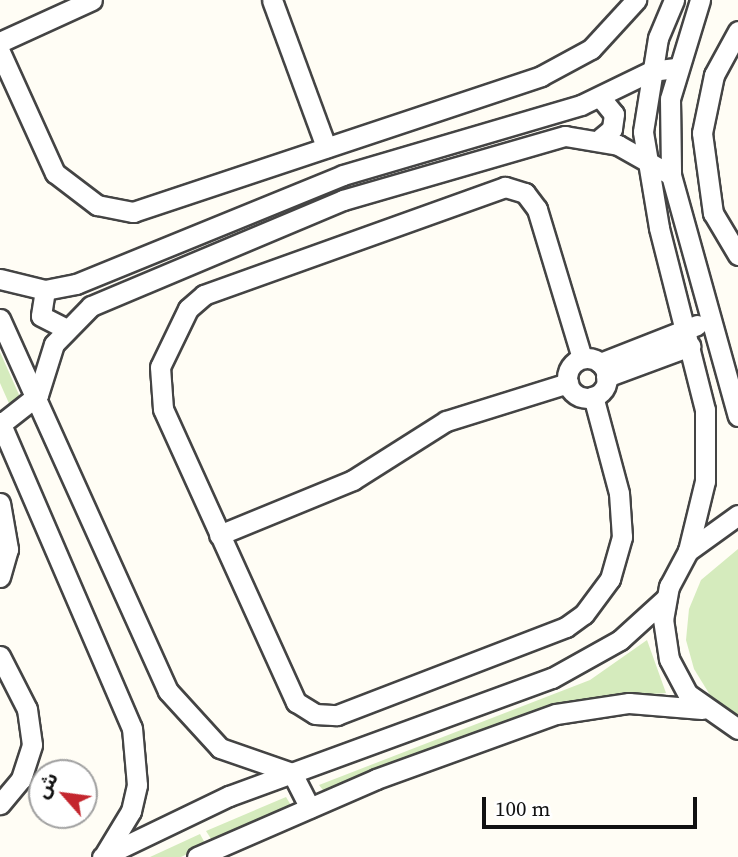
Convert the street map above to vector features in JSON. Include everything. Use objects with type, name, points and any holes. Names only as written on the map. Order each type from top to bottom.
[{"type":"street","points":[[0,42],[92,0]]},
{"type":"street","points":[[272,0],[326,146]]},
{"type":"street","points":[[0,52],[55,173],[97,205],[151,210],[326,146],[567,64],[612,30],[636,0]]},
{"type":"street","points":[[102,857],[292,773],[552,678],[620,640],[665,599],[688,551],[707,446],[697,376],[646,166],[645,99],[674,0]]},
{"type":"street","points":[[701,0],[676,68],[668,132],[671,175],[720,368],[738,416]]},
{"type":"street","points":[[738,31],[714,75],[702,133],[713,213],[738,255]]},
{"type":"street","points":[[0,279],[45,290],[76,284],[343,175],[600,97],[652,71],[676,68]]},
{"type":"street","points":[[600,97],[614,114],[612,129],[601,138]]},
{"type":"street","points":[[102,857],[131,811],[137,785],[132,728],[0,423],[37,396],[65,328],[91,306],[343,200],[565,136],[601,138],[646,166],[671,175]]},
{"type":"street","points":[[505,187],[525,193],[537,209],[596,366],[593,396],[622,515],[618,558],[598,597],[566,627],[350,710],[326,716],[296,702],[219,536],[160,388],[170,336],[204,295],[505,187]]},
{"type":"street","points":[[45,290],[41,316],[65,328]]},
{"type":"street","points":[[0,319],[182,713],[242,760],[292,773],[310,808]]},
{"type":"street","points":[[593,396],[578,395],[568,383],[570,368],[596,366],[688,338],[708,321]]},
{"type":"street","points":[[697,376],[720,368]]},
{"type":"street","points":[[219,536],[354,480],[446,421],[568,383]]},
{"type":"street","points":[[0,503],[8,550],[0,577]]},
{"type":"street","points":[[688,551],[738,515]]},
{"type":"street","points":[[665,599],[668,659],[702,709]]},
{"type":"street","points":[[0,656],[27,709],[32,745],[21,779],[0,804]]},
{"type":"street","points":[[197,857],[310,808],[556,714],[629,703],[702,709],[738,729]]},
{"type":"green space","points":[[0,352],[20,397],[11,408],[0,383]]},
{"type":"green space","points":[[738,549],[738,715],[710,695],[694,669],[686,640],[689,609],[701,580]]},
{"type":"green space","points":[[647,640],[666,693],[599,698],[326,794],[319,785],[590,680]]},
{"type":"green space","points":[[286,797],[292,807],[213,842],[206,831]]},
{"type":"green space","points":[[200,834],[206,845],[181,857],[150,857]]}]
